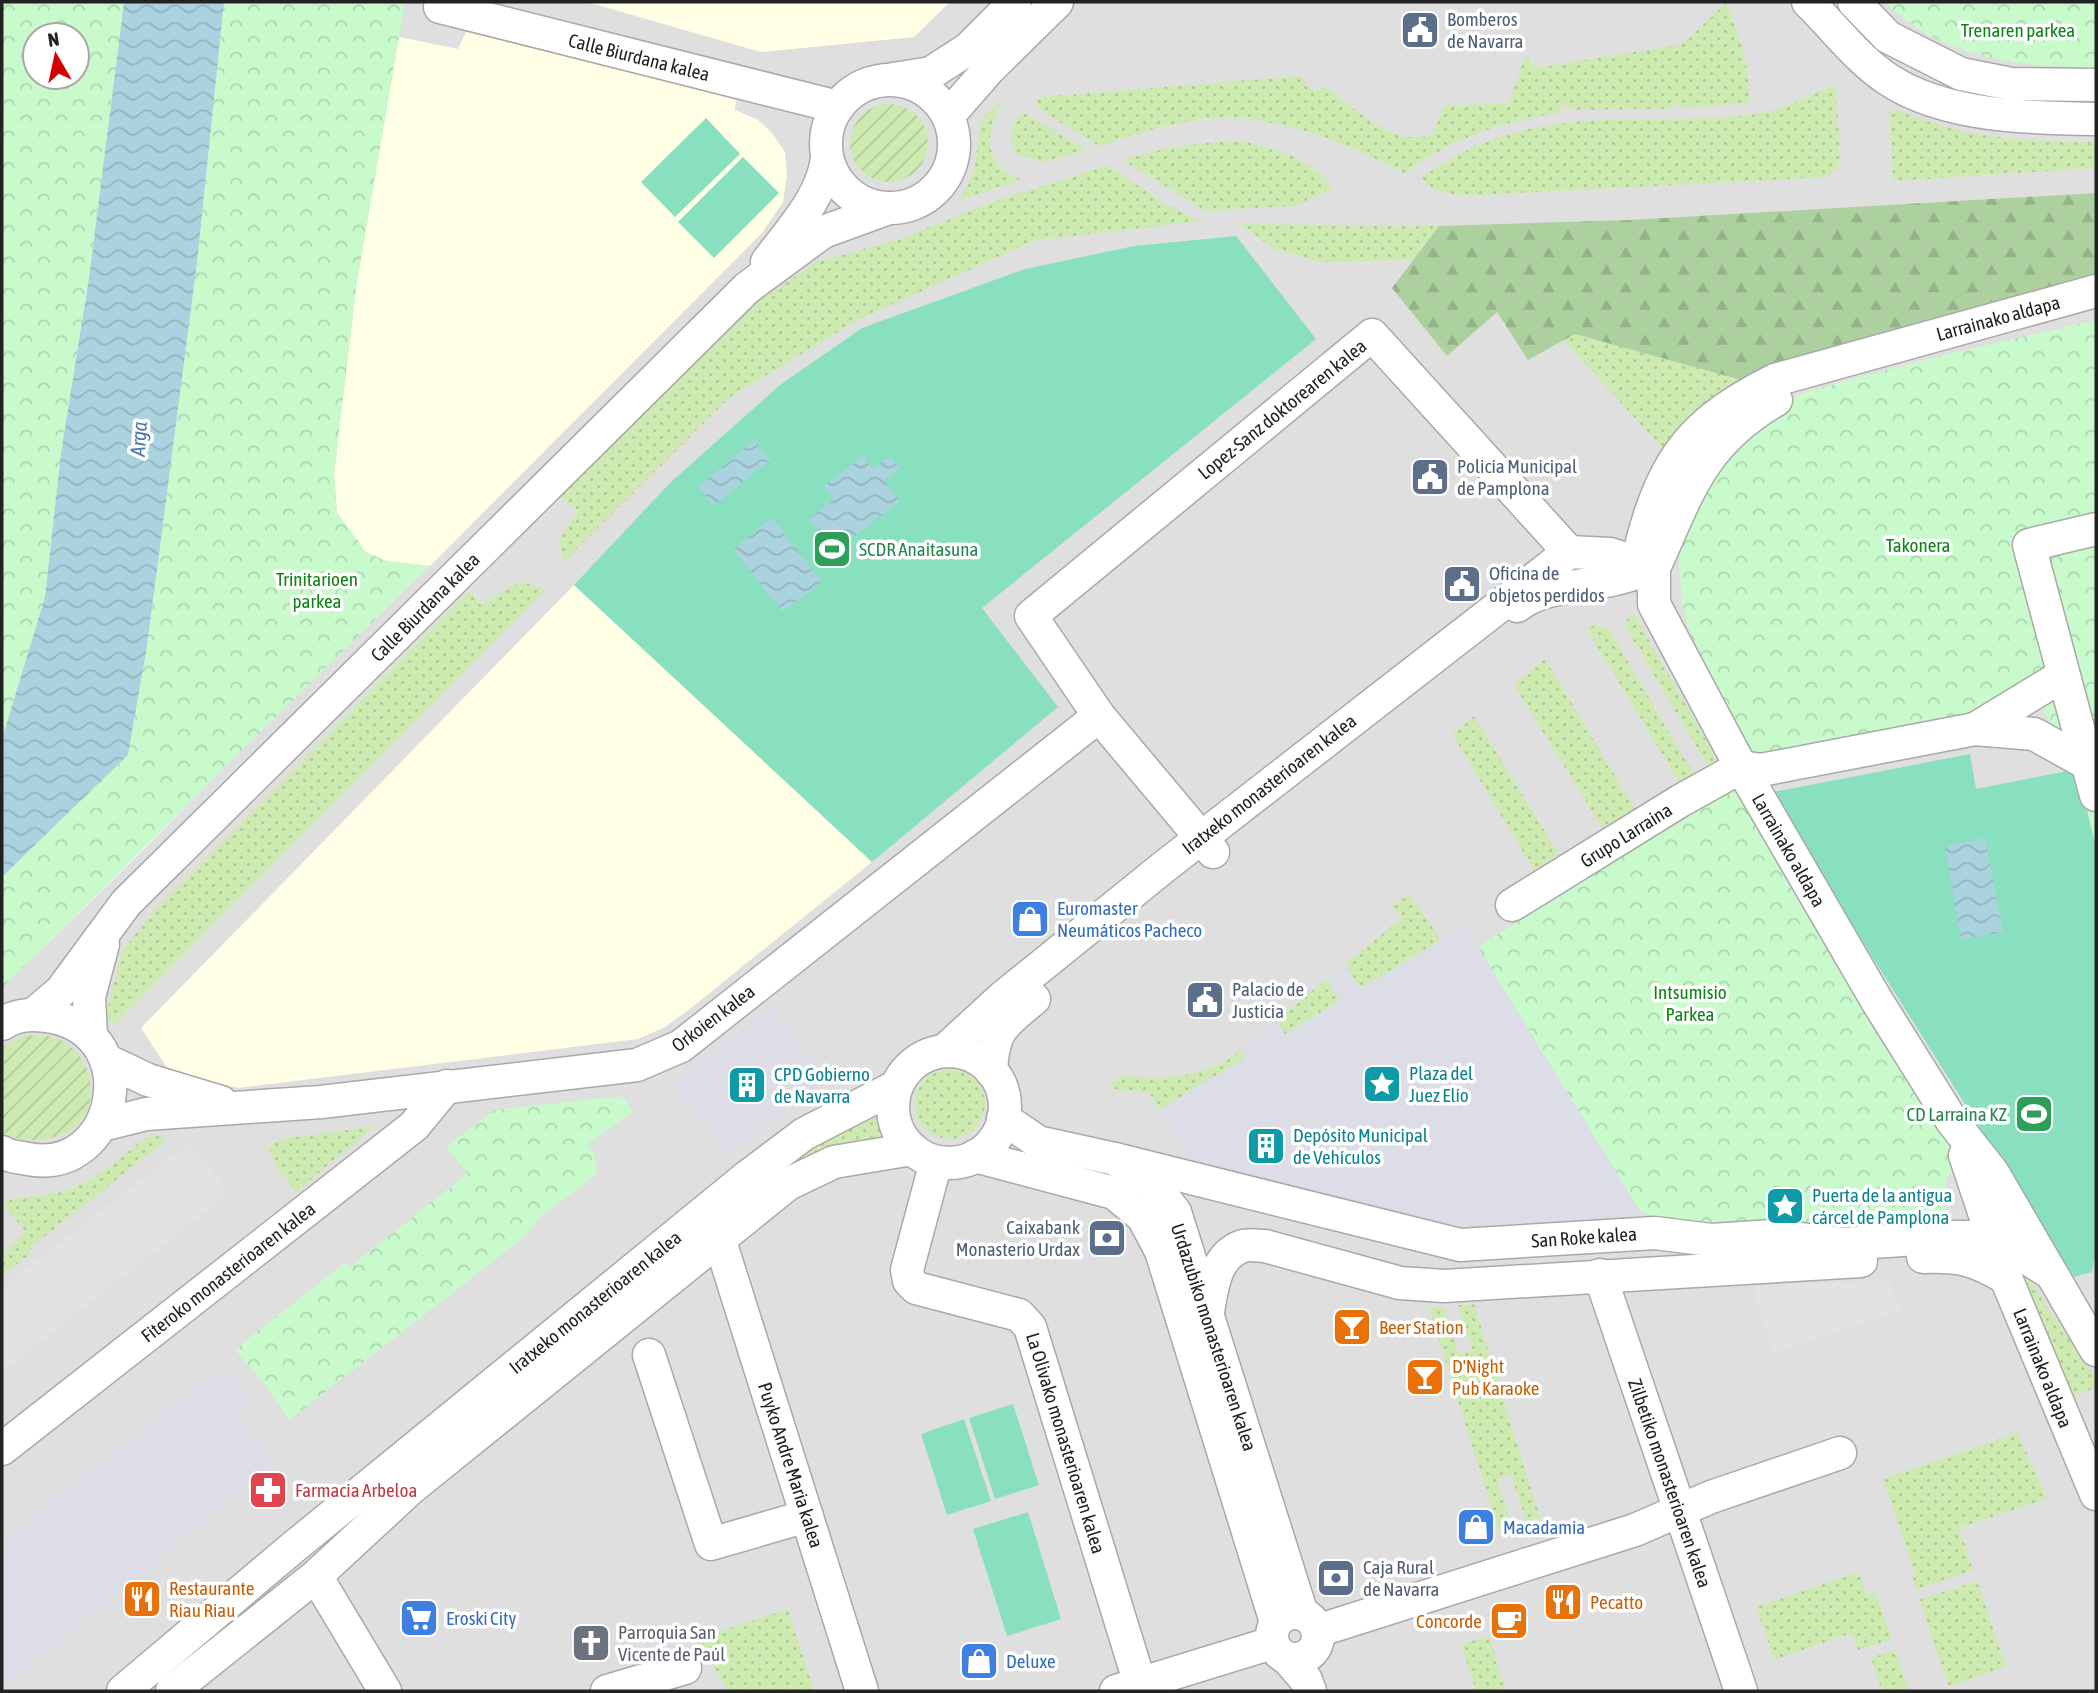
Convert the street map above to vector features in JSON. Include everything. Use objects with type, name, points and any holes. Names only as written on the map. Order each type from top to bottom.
[{"type":"street","points":[[884,81],[904,82],[922,88],[937,100],[948,116],[954,134],[954,154],[949,172],[938,188],[923,200],[905,207],[886,209],[866,204],[848,193],[835,178],[827,158],[829,123],[838,107],[850,94],[867,85],[884,81],[931,72],[968,50],[1015,2]]},
{"type":"street","points":[[948,116],[981,78],[1057,2]]},
{"type":"street","points":[[1808,2],[1889,80],[1922,94],[1966,109],[2010,117],[2096,119]]},
{"type":"street","points":[[1854,2],[1888,37],[1961,74],[2011,84],[2096,85]]},
{"type":"street","name":"Calle Biurdana kalea","points":[[440,7],[838,107]]},
{"type":"street","name":"Calle Biurdana kalea","points":[[747,288],[807,208],[826,170],[827,158]]},
{"type":"street","name":"Calle Biurdana kalea","points":[[11,1019],[61,991],[126,903],[747,288],[823,232],[886,209]]},
{"type":"street","name":"Larrainako aldapa","points":[[2096,291],[1775,380],[1736,399],[1695,431],[1660,484],[1648,555],[1654,604],[1741,767],[1877,1001],[1952,1121],[1993,1173],[2053,1275],[2091,1318],[2096,1350]]},
{"type":"street","name":"Larrainako aldapa","points":[[1648,555],[1699,469],[1720,442],[1750,415],[1788,394],[1839,376],[2096,307]]},
{"type":"street","name":"Lopez-Sanz doktorearen kalea","points":[[1099,716],[1031,616],[1372,335],[1569,552]]},
{"type":"street","points":[[2096,529],[2029,545],[2096,795]]},
{"type":"street","name":"Iratxeko monasterioaren kalea","points":[[991,1071],[993,1044],[1006,1022],[1207,845],[1569,552],[1610,567],[1654,604]]},
{"type":"street","name":"Iratxeko monasterioaren kalea","points":[[944,1051],[1003,996],[1303,775],[1531,596],[1648,555]]},
{"type":"street","points":[[1975,729],[2062,676]]},
{"type":"street","points":[[1099,716],[1207,845]]},
{"type":"street","name":"Orkoien kalea","points":[[102,1125],[146,1114],[240,1108],[637,1065],[681,1046],[1099,716]]},
{"type":"street","points":[[1741,767],[1761,770],[1975,729],[2035,734],[2088,764]]},
{"type":"street","name":"Grupo Larraina","points":[[1512,905],[1680,801],[1741,767]]},
{"type":"street","name":"Calle Biurdana kalea","points":[[102,1125],[112,1096],[89,997],[107,929]]},
{"type":"street","name":"Orkoien kalea","points":[[11,1019],[70,1021],[99,1048],[148,1080],[240,1108]]},
{"type":"street","points":[[944,1051],[962,1053],[978,1060],[991,1071],[1000,1085],[1004,1101],[1003,1118],[993,1140],[975,1156],[961,1162],[924,1155],[900,1136],[894,1120],[893,1102],[897,1086],[916,1062],[944,1051]]},
{"type":"street","name":"Fiteroko monasterioaren kalea","points":[[2,1450],[414,1126],[447,1086]]},
{"type":"street","name":"Iratxeko monasterioaren kalea","points":[[123,1691],[306,1537],[747,1177],[804,1134],[897,1086]]},
{"type":"street","name":"Urdazubiko monasterioaren kalea","points":[[1003,1118],[1038,1142],[1115,1158],[1152,1183],[1175,1212],[1208,1312],[1298,1649]]},
{"type":"street","name":"Larrainako aldapa","points":[[1952,1121],[2007,1278],[2096,1494]]},
{"type":"street","points":[[3,1155],[43,1162],[75,1153],[102,1125]]},
{"type":"street","name":"Iratxeko monasterioaren kalea","points":[[172,1691],[315,1576],[410,1489],[788,1184],[813,1170],[844,1160],[924,1155]]},
{"type":"street","name":"La Olivako monasterioaren kalea","points":[[924,1155],[907,1270],[909,1282],[916,1288],[1019,1315],[1030,1327],[1128,1687],[1298,1649],[1635,1530],[1678,1510],[1840,1453]]},
{"type":"street","name":"Urdazubiko monasterioaren kalea","points":[[975,1156],[1114,1193],[1143,1217],[1161,1251],[1298,1649]]},
{"type":"street","name":"San Roke kalea","points":[[1115,1158],[1460,1245],[1655,1233],[1711,1240],[1773,1236],[1844,1244],[1945,1237],[1993,1237]]},
{"type":"street","points":[[1993,1237],[2053,1275]]},
{"type":"street","name":"Puyko Andre Maria kalea","points":[[719,1238],[862,1691]]},
{"type":"street","name":"San Roke kalea","points":[[1208,1312],[1213,1281],[1221,1263],[1243,1246],[1265,1246],[1400,1283],[1444,1286],[1946,1255],[1979,1261],[2007,1278]]},
{"type":"street","name":"Zilbetiko monasterioaren kalea","points":[[1600,1275],[1741,1691]]},
{"type":"street","points":[[649,1354],[711,1544],[807,1516]]},
{"type":"street","points":[[306,1537],[324,1545],[330,1552],[315,1576]]},
{"type":"street","points":[[277,1561],[281,1579],[315,1576]]},
{"type":"street","points":[[315,1576],[386,1691]]},
{"type":"street","points":[[607,1691],[685,1668]]},
{"type":"shaded area","points":[[292,2],[2096,2],[2096,1691],[2,1691],[2,988],[148,846],[246,744]]},
{"type":"shaded area","points":[[587,2],[950,2],[914,37],[761,52]]},
{"type":"shaded area","points":[[467,30],[736,100],[735,110],[758,120],[772,133],[785,152],[787,175],[783,202],[762,233],[430,566],[386,561],[366,552],[337,513],[334,474],[356,288],[399,37],[458,49]]},
{"type":"shaded area","points":[[574,585],[872,862],[691,1008],[665,1027],[638,1039],[238,1088],[170,1072],[141,1028]]},
{"type":"shaded area","name":"Plaza del Juez Elío","points":[[1465,926],[1640,1211],[1616,1227],[1458,1235],[1199,1173],[1160,1109],[1245,1058],[1241,1050],[1276,1020],[1285,1034],[1340,1001],[1327,979],[1345,964],[1360,989]]},
{"type":"shaded area","name":"CPD Gobierno de Navarra","points":[[772,1006],[826,1079],[731,1154],[674,1085]]},
{"type":"shaded area","points":[[189,1143],[230,1193],[2,1372],[2,1287]]},
{"type":"shaded area","points":[[1889,1280],[1901,1310],[1774,1353],[1754,1293],[1760,1286]]},
{"type":"shaded area","points":[[225,1366],[252,1399],[236,1413],[273,1463],[2,1690],[2,1541]]},
{"type":"green space","points":[[2,2],[124,2],[89,278],[61,453],[45,597],[2,739]]},
{"type":"green space","name":"Trinitarioen parkea","points":[[224,2],[405,2],[356,288],[334,474],[337,513],[366,552],[386,561],[430,566],[2,988],[2,877],[128,755],[147,646],[197,263]]},
{"type":"green space","name":"Trenaren parkea","points":[[1885,2],[2096,2],[2096,68],[2039,65],[1983,56],[1931,36],[1907,21]]},
{"type":"green space","points":[[1726,3],[1744,52],[1749,103],[1684,108],[1675,102],[1670,109],[1573,110],[1564,104],[1559,113],[1516,121],[1478,133],[1441,150],[1404,173],[1333,141],[1254,120],[1228,118],[1190,121],[1099,146],[1047,114],[1035,102],[1040,97],[1300,76],[1314,92],[1325,86],[1361,114],[1389,131],[1403,136],[1432,135],[1445,106],[1509,103],[1525,56],[1536,68],[1683,44]]},
{"type":"green space","points":[[1836,85],[1840,159],[1838,169],[1826,177],[1479,195],[1441,191],[1421,178],[1480,145],[1537,127],[1598,120],[1716,118],[1754,114],[1784,107]]},
{"type":"green space","points":[[1003,99],[993,124],[990,146],[999,165],[1022,180],[960,200],[974,172],[981,119]]},
{"type":"green space","points":[[889,104],[904,107],[921,121],[928,143],[925,158],[911,175],[889,182],[874,179],[857,165],[850,143],[853,128],[867,111]]},
{"type":"green space","points":[[1895,109],[1919,119],[1969,132],[2044,141],[2096,142],[2096,168],[1893,181],[1889,112]]},
{"type":"green space","points":[[1022,112],[1087,150],[1044,162],[1016,154],[1012,132]]},
{"type":"green space","points":[[706,118],[740,154],[675,217],[641,182]]},
{"type":"green space","points":[[1242,141],[1293,156],[1324,177],[1333,188],[1294,206],[1206,211],[1122,160],[1182,146]]},
{"type":"green space","points":[[743,157],[779,193],[714,258],[678,222]]},
{"type":"green space","points":[[1108,165],[1165,204],[1201,221],[1033,241],[858,320],[729,398],[564,562],[558,540],[579,511],[558,495],[749,308],[814,263],[900,239],[989,203]]},
{"type":"green space","points":[[2096,193],[2096,281],[1745,381],[1575,334],[1528,360],[1497,312],[1447,356],[1392,288],[1439,226],[1629,220]]},
{"type":"green space","points":[[1241,224],[1439,226],[1413,260],[1321,262],[1274,249]]},
{"type":"green space","name":"SCDR Anaitasuna","points":[[1236,236],[1316,339],[982,608],[1058,707],[872,862],[574,585],[671,482],[780,385],[862,328],[1025,269],[1134,246]]},
{"type":"green space","name":"Takonera","points":[[2096,320],[2096,848],[2077,769],[2039,702],[1762,754],[1748,747],[1689,631],[1682,601],[1679,564],[1683,520],[1750,421],[1805,392],[1936,357]]},
{"type":"green space","points":[[1575,333],[1745,381],[1700,410],[1663,449],[1564,340]]},
{"type":"green space","points":[[520,582],[547,589],[112,1027],[107,1011],[122,951],[156,909],[470,591],[481,605]]},
{"type":"green space","points":[[1635,616],[1713,752],[1715,761],[1712,773],[1624,624],[1629,617]]},
{"type":"green space","points":[[1598,624],[1609,629],[1699,783],[1682,787],[1586,628]]},
{"type":"green space","points":[[1545,659],[1635,809],[1603,829],[1514,685]]},
{"type":"green space","points":[[1474,716],[1559,854],[1534,870],[1452,734]]},
{"type":"green space","name":"CD Larraina KZ","points":[[1970,754],[1976,789],[2077,769],[2096,848],[2096,1248],[2092,1272],[2074,1277],[1769,793]]},
{"type":"green space","name":"Intsumisio Parkea","points":[[1732,788],[1741,796],[1943,1126],[1959,1167],[1947,1176],[1944,1213],[1932,1223],[1828,1232],[1795,1220],[1711,1224],[1660,1220],[1640,1211],[1478,947]]},
{"type":"green space","points":[[1410,894],[1441,940],[1360,989],[1345,964],[1402,918],[1392,906]]},
{"type":"green space","points":[[1327,979],[1340,1001],[1285,1034],[1276,1020]]},
{"type":"green space","points":[[26,1035],[50,1036],[65,1042],[82,1060],[91,1084],[91,1097],[81,1121],[65,1133],[43,1140],[21,1139],[2,1131],[2,1047]]},
{"type":"green space","points":[[1241,1050],[1246,1058],[1160,1109],[1149,1093],[1108,1088],[1121,1075],[1153,1078],[1199,1072]]},
{"type":"green space","points":[[957,1069],[970,1075],[979,1084],[983,1090],[983,1118],[975,1129],[964,1137],[943,1139],[925,1129],[917,1118],[915,1097],[925,1079],[936,1071]]},
{"type":"green space","points":[[623,1096],[633,1112],[586,1145],[595,1155],[597,1174],[540,1217],[523,1238],[289,1420],[267,1387],[236,1351],[243,1343],[346,1262],[350,1267],[468,1173],[446,1147],[494,1110]]},
{"type":"green space","points":[[880,1106],[888,1137],[849,1143],[788,1170],[778,1164]]},
{"type":"green space","points":[[375,1126],[296,1192],[276,1166],[268,1146],[283,1139]]},
{"type":"green space","points":[[152,1133],[167,1140],[31,1247],[29,1255],[2,1275],[2,1256],[25,1231],[2,1203],[54,1194],[84,1183]]},
{"type":"green space","points":[[2022,1270],[2096,1378],[2096,1388],[2066,1397],[2016,1274]]},
{"type":"green space","points":[[1474,1304],[1540,1518],[1526,1521],[1511,1474],[1497,1479],[1512,1525],[1498,1529],[1429,1308],[1444,1307],[1459,1354],[1472,1350],[1458,1305]]},
{"type":"green space","points":[[1013,1404],[1039,1485],[995,1499],[969,1418]]},
{"type":"green space","points":[[964,1419],[991,1501],[947,1515],[921,1434]]},
{"type":"green space","points":[[2018,1433],[2047,1499],[1959,1528],[1973,1570],[1916,1590],[1912,1579],[1916,1577],[1883,1479]]},
{"type":"green space","points":[[1028,1512],[1061,1619],[1007,1636],[973,1529]]},
{"type":"green space","points":[[1859,1572],[1867,1595],[1876,1593],[1892,1639],[1858,1650],[1852,1633],[1774,1660],[1756,1607]]},
{"type":"green space","points":[[1977,1581],[2006,1667],[1949,1687],[1919,1600]]},
{"type":"green space","points":[[788,1609],[814,1691],[728,1691],[697,1639]]},
{"type":"green space","points":[[1489,1636],[1505,1688],[1476,1691],[1461,1644]]},
{"type":"green space","points":[[1895,1650],[1909,1691],[1882,1691],[1871,1658]]},
{"type":"water","name":"Arga","points":[[124,2],[224,2],[197,263],[147,646],[128,755],[2,877],[2,739],[45,597],[61,453],[89,278]]},
{"type":"water","points":[[754,440],[771,462],[757,470],[714,506],[698,487]]},
{"type":"water","points":[[863,456],[873,469],[890,456],[900,468],[884,481],[900,501],[834,552],[809,519],[834,499],[824,486]]},
{"type":"water","points":[[772,518],[822,582],[783,612],[733,549]]},
{"type":"water","points":[[1985,838],[2003,932],[1961,940],[1945,846]]},
{"type":"place","name":"Bomberos de Navarra","points":[[1420,30]]},
{"type":"place","name":"Policía Municipal de Pamplona","points":[[1430,477]]},
{"type":"place","name":"SCDR Anaitasuna","points":[[832,549]]},
{"type":"place","name":"Oficina de objetos perdidos","points":[[1462,584]]},
{"type":"place","name":"Euromaster Neumáticos Pacheco","points":[[1030,919]]},
{"type":"place","name":"Palacio de Justicia","points":[[1205,1000]]},
{"type":"place","name":"Plaza del Juez Elío","points":[[1382,1084]]},
{"type":"place","name":"CPD Gobierno de Navarra","points":[[747,1085]]},
{"type":"place","name":"CD Larraina KZ","points":[[2034,1114]]},
{"type":"place","name":"Depósito Municipal de Vehículos","points":[[1266,1146]]},
{"type":"place","name":"Puerta de la antigua cárcel de Pamplona","points":[[1785,1206]]},
{"type":"place","name":"Caixabank Monasterio Urdax","points":[[1107,1238]]},
{"type":"place","name":"Beer Station","points":[[1352,1327]]},
{"type":"place","name":"D'Night Pub Karaoke","points":[[1425,1377]]},
{"type":"place","name":"Farmacia Arbeloa","points":[[268,1490]]},
{"type":"place","name":"Macadamia","points":[[1476,1527]]},
{"type":"place","name":"Caja Rural de Navarra","points":[[1336,1578]]},
{"type":"place","name":"Restaurante Riau Riau","points":[[142,1599]]},
{"type":"place","name":"Pecatto","points":[[1563,1602]]},
{"type":"place","name":"Eroski City","points":[[419,1618]]},
{"type":"place","name":"Concorde","points":[[1509,1621]]},
{"type":"place","name":"Parroquia San Vicente de Paúl","points":[[591,1643]]},
{"type":"place","name":"Deluxe","points":[[979,1661]]}]
